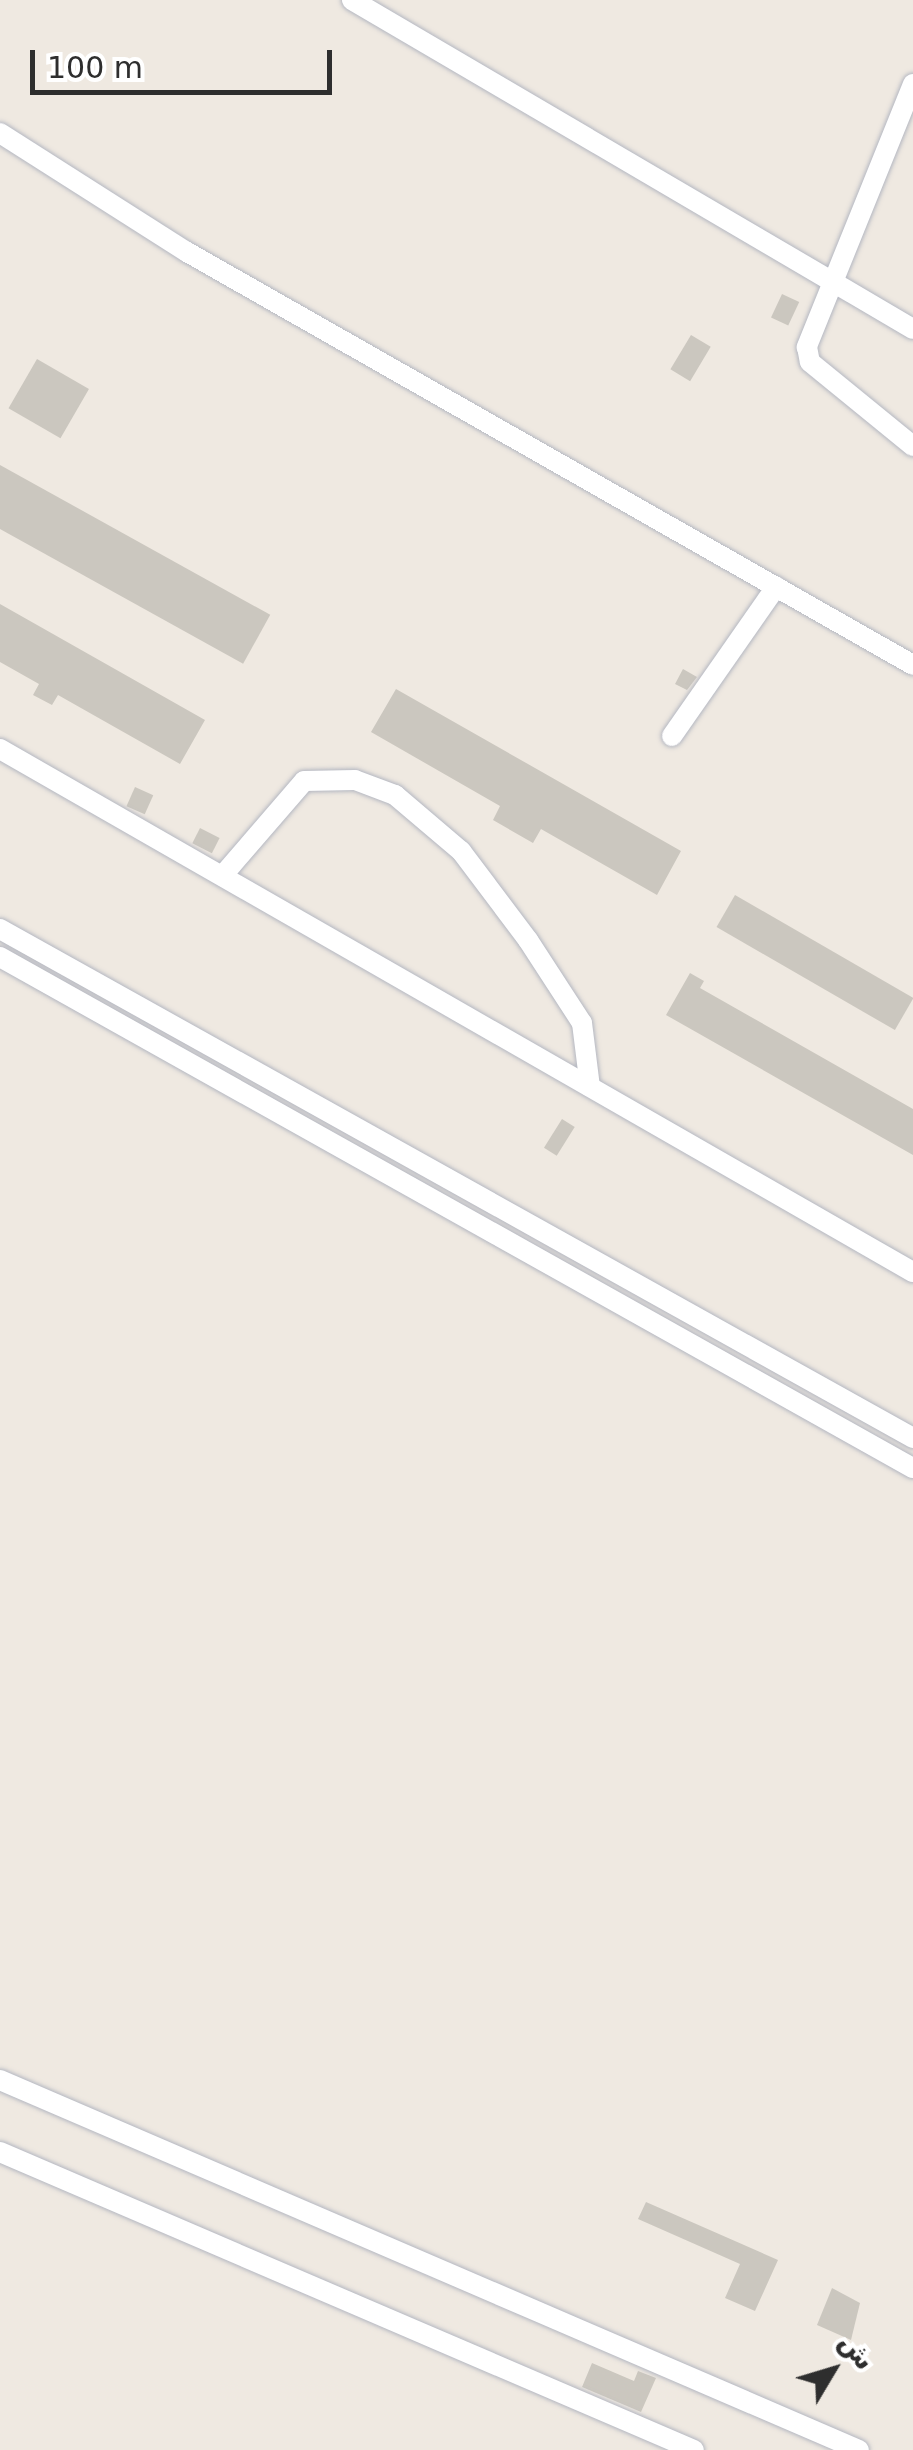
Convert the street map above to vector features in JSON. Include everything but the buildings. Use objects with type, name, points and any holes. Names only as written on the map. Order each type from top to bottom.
[{"type":"street","points":[[352,0],[913,329]]},
{"type":"street","points":[[913,84],[835,284],[807,344],[810,362],[913,446]]},
{"type":"street","points":[[0,133],[187,252],[913,665]]},
{"type":"street","points":[[672,736],[776,586]]},
{"type":"street","points":[[0,749],[913,1272]]},
{"type":"street","points":[[223,875],[282,796],[304,782],[355,780],[394,795],[462,851],[528,940],[582,1023],[590,1087]]},
{"type":"street","points":[[0,929],[913,1438]]},
{"type":"street","points":[[0,956],[913,1468]]},
{"type":"street","points":[[0,2080],[859,2450]]},
{"type":"street","points":[[0,2152],[694,2450]]}]
